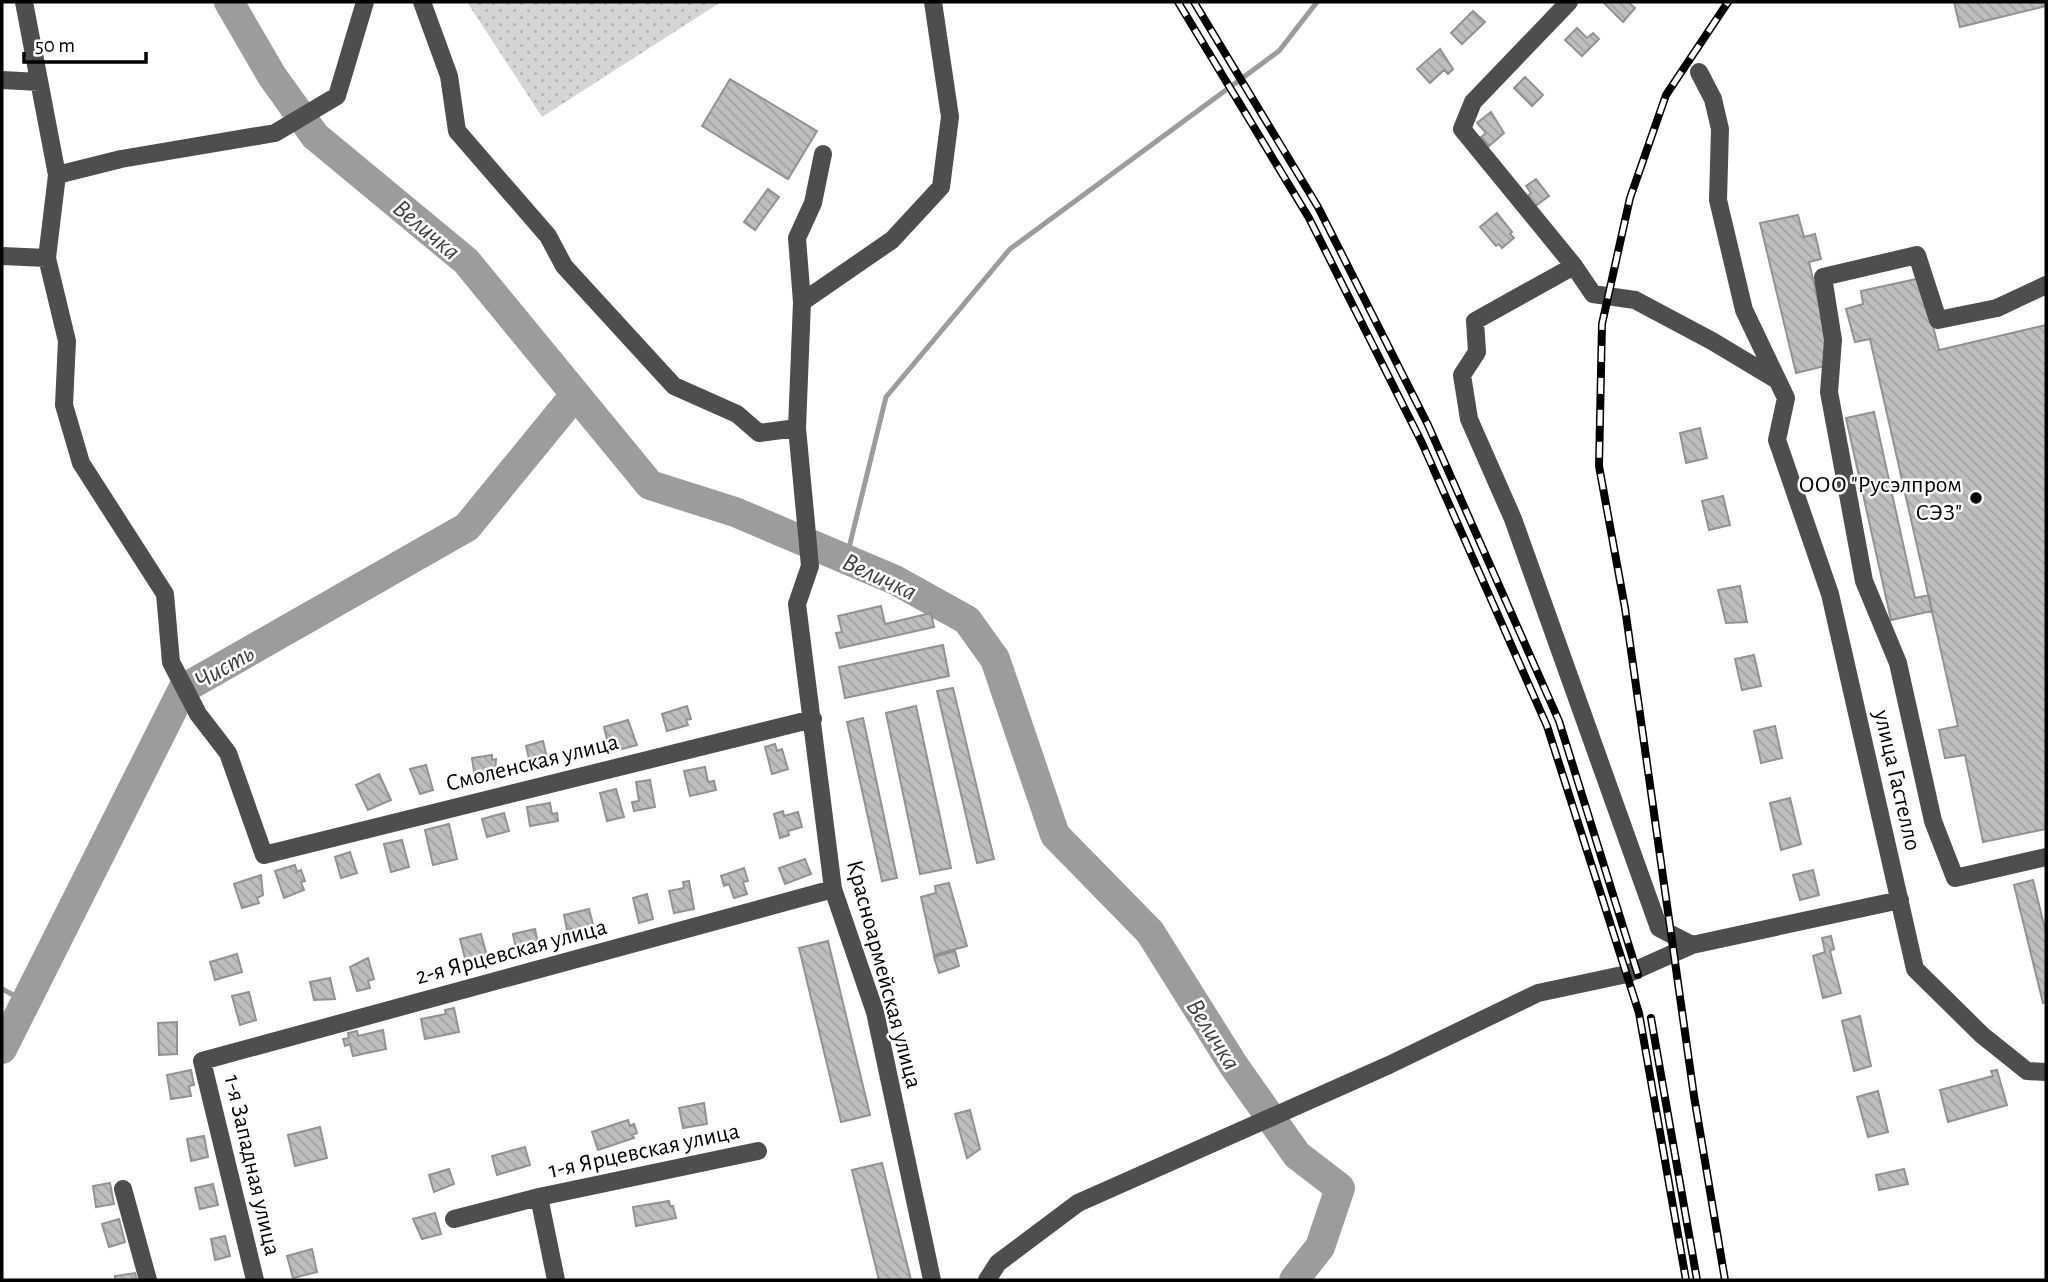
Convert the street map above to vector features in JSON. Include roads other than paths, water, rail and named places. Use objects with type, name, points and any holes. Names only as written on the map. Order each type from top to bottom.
[{"type":"street","points":[[2,256],[47,258],[57,175],[24,2]]},
{"type":"street","points":[[57,175],[121,159],[275,133],[337,96],[365,2]]},
{"type":"street","points":[[422,2],[450,76],[457,131],[548,236],[564,266],[674,386],[737,414],[759,433],[797,428]]},
{"type":"street","points":[[802,302],[892,240],[941,187],[950,117],[933,2]]},
{"type":"street","points":[[1569,2],[1473,102],[1462,129],[1573,266],[1592,294],[1635,300],[1712,341],[1778,381]]},
{"type":"street","points":[[1699,72],[1713,99],[1720,129],[1718,200],[1744,310],[1778,381]]},
{"type":"street","points":[[2,80],[39,82]]},
{"type":"street","name":"Красноармейская улица","points":[[823,154],[813,203],[797,239],[802,302],[797,428],[810,566],[797,604],[833,889],[875,1012],[932,1280]]},
{"type":"street","points":[[2046,285],[1997,308],[1938,320],[1917,255],[1824,277],[1833,341],[1829,392],[1864,581],[1898,663],[1933,821],[1955,878],[2046,857]]},
{"type":"street","name":"Смоленская улица","points":[[47,258],[66,341],[64,405],[80,463],[165,594],[171,662],[198,714],[228,753],[264,855],[813,719]]},
{"type":"street","points":[[1573,266],[1475,321],[1476,352],[1462,374],[1469,419],[1513,519],[1659,928],[1692,945]]},
{"type":"street","name":"улица Гастелло","points":[[1778,381],[1786,398],[1777,440],[1830,594],[1915,969],[1982,1035],[2027,1071],[2046,1072]]},
{"type":"street","name":"2-я Ярцевская улица","points":[[202,1061],[833,889]]},
{"type":"street","points":[[987,1280],[998,1263],[1078,1203],[1389,1065],[1538,993],[1627,974],[1692,945],[1900,900]]},
{"type":"street","name":"1-я Западная улица","points":[[202,1061],[255,1280]]},
{"type":"street","name":"1-я Ярцевская улица","points":[[454,1219],[539,1197],[758,1151]]},
{"type":"street","points":[[123,1189],[148,1280]]},
{"type":"street","name":"1-я Ярцевская улица","points":[[539,1197],[556,1280]]},
{"type":"waterway","name":"Величка","points":[[229,2],[272,76],[315,136],[466,261],[650,485],[735,512],[895,580],[967,620],[995,659],[1055,835],[1150,932],[1234,1066],[1297,1155],[1340,1188],[1320,1247],[1294,1280]]},
{"type":"waterway","points":[[846,560],[886,397],[1010,249],[1279,51],[1317,2]]},
{"type":"waterway","name":"Чисть","points":[[2,1049],[183,689],[467,527],[575,395]]},
{"type":"waterway","points":[[2,989],[25,1001]]},
{"type":"railway","points":[[1178,2],[1309,218],[1422,443],[1547,726],[1639,1013],[1686,1280]]},
{"type":"railway","points":[[1194,2],[1318,207],[1428,425],[1559,721],[1638,975]]},
{"type":"railway","points":[[1725,1280],[1694,1096],[1625,608],[1599,466],[1602,324],[1630,198],[1666,95],[1728,2]]},
{"type":"railway","points":[[1651,1018],[1697,1280]]},
{"type":"place","name":"ООО \"Русэлпром СЭЗ\"","points":[[1976,498]]}]
